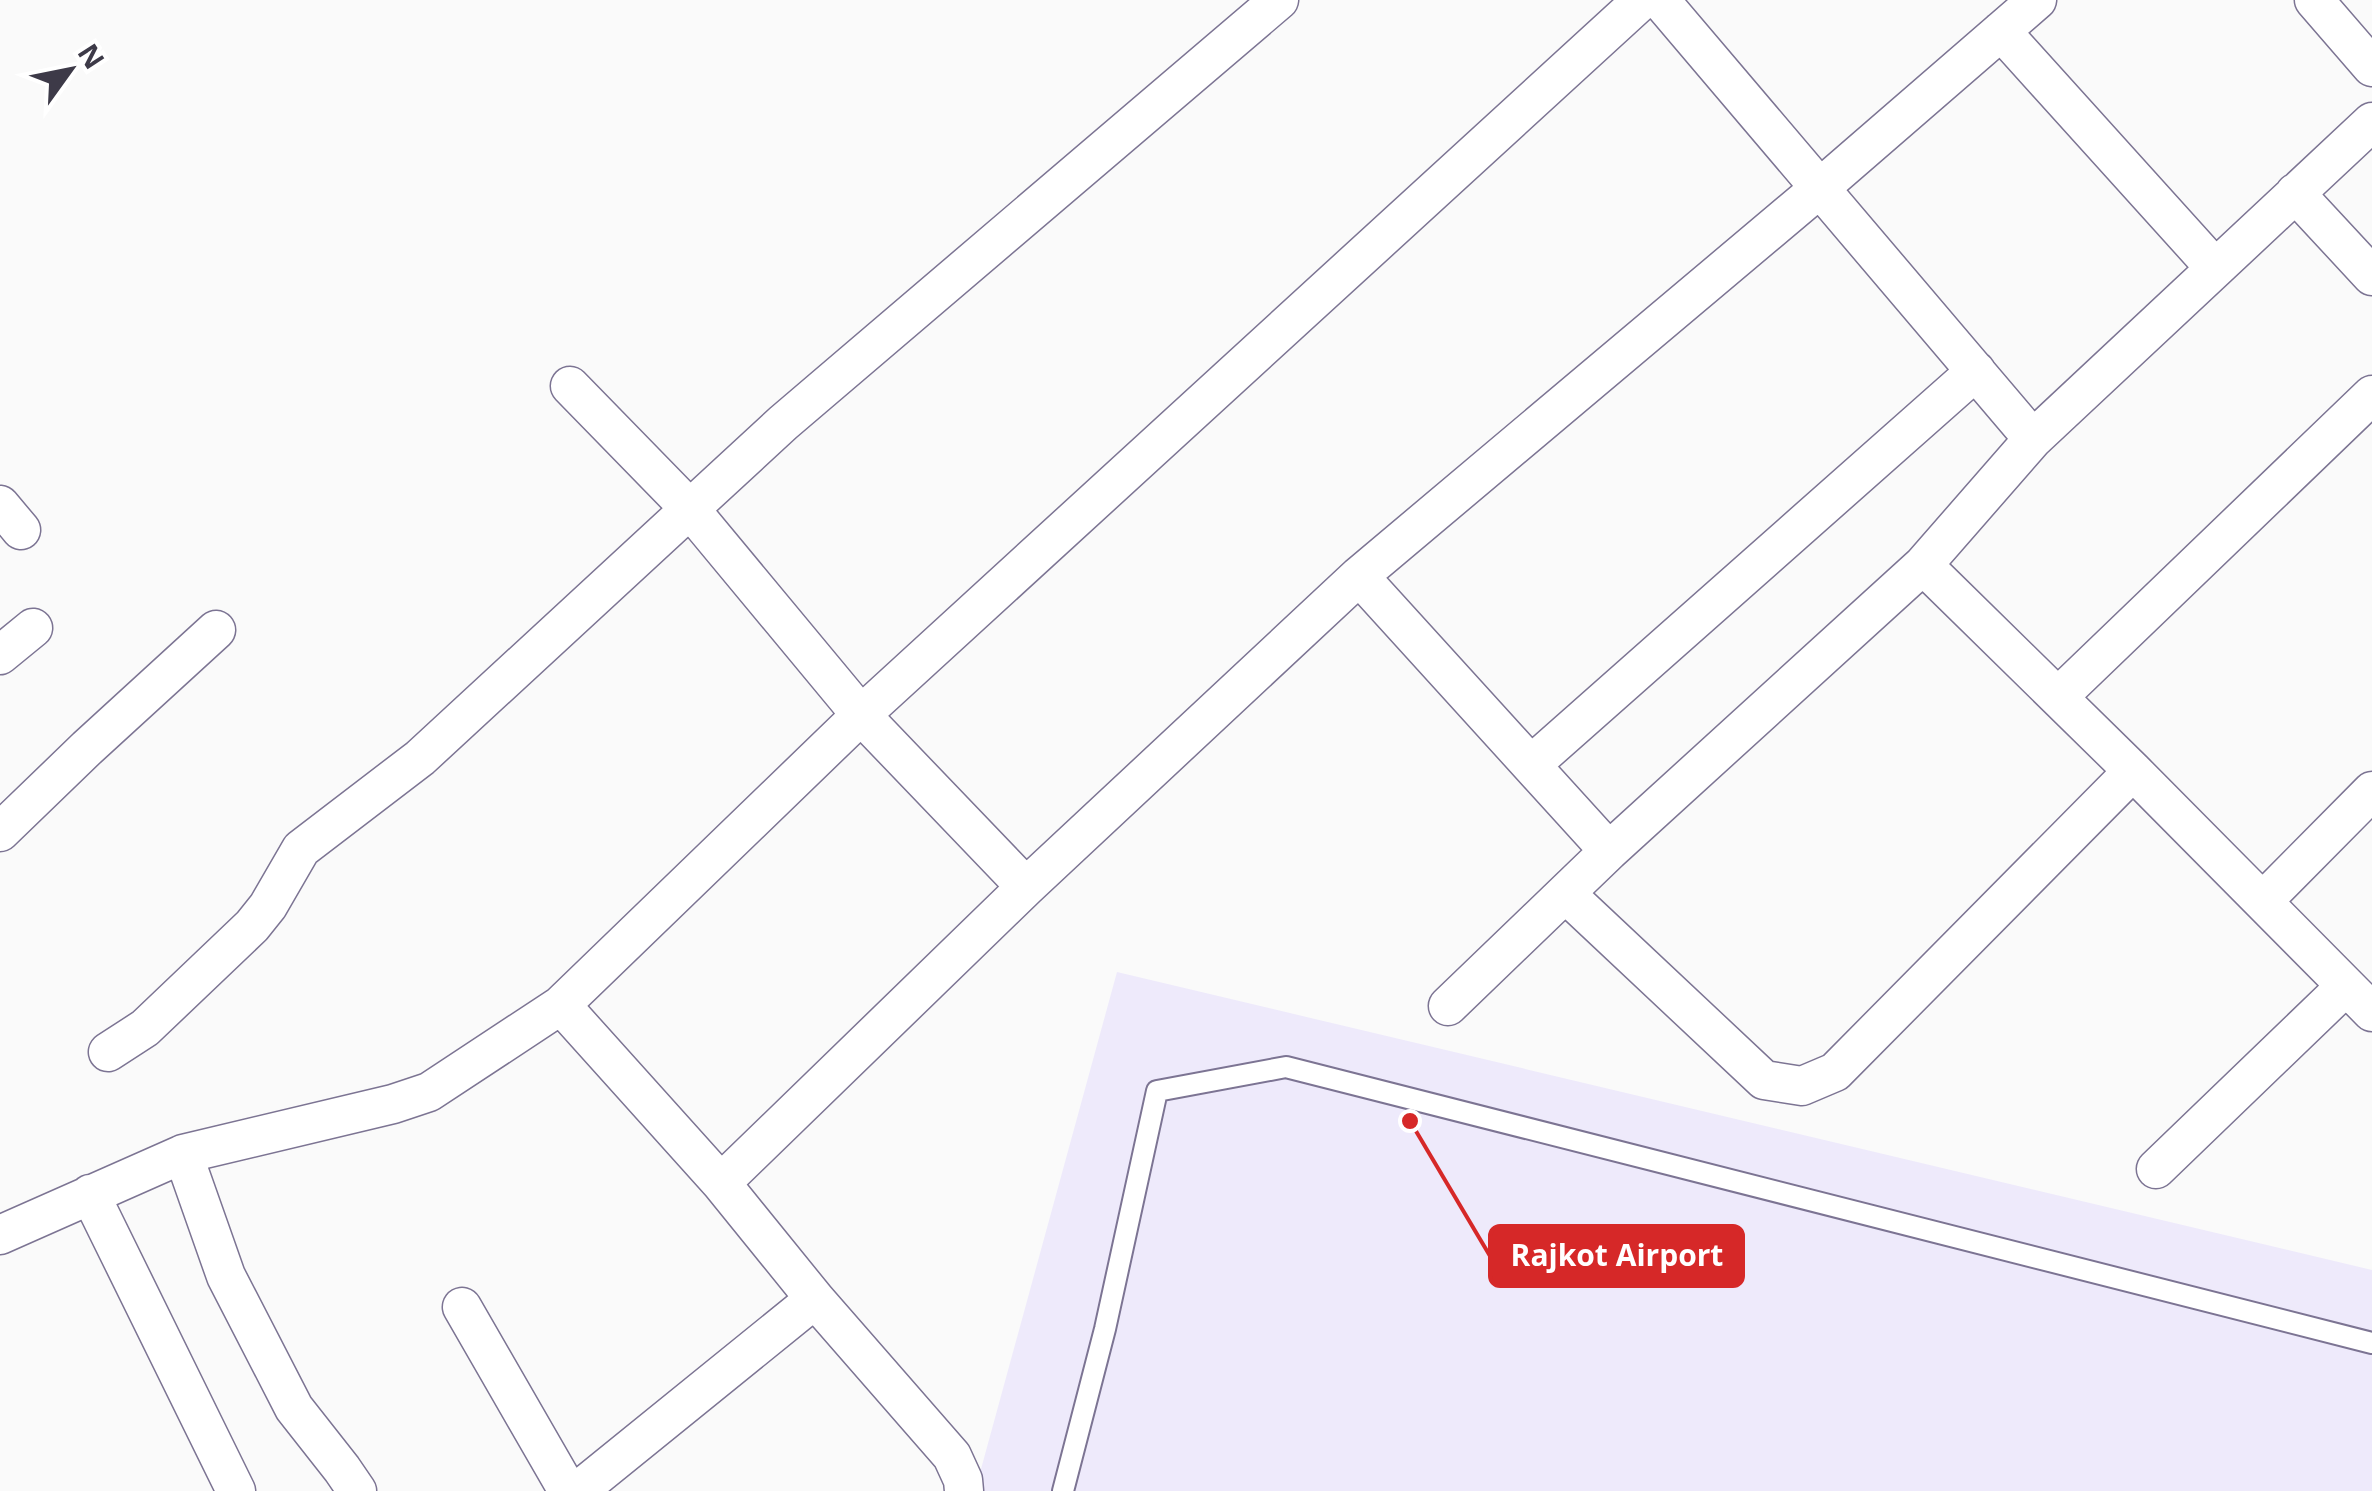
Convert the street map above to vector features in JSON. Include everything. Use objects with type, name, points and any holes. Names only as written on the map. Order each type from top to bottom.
[{"type":"street","points":[[108,1052],[145,1028],[252,926],[268,906],[300,848],[420,758],[783,423],[1279,0]]},
{"type":"street","points":[[0,1235],[183,1154],[429,1092],[561,1005],[860,715],[1642,0]]},
{"type":"street","points":[[1660,0],[2033,438]]},
{"type":"street","points":[[721,1183],[1026,887],[1359,576],[1820,188],[2036,0]]},
{"type":"street","points":[[2314,0],[2372,67]]},
{"type":"street","points":[[2002,30],[2215,268]]},
{"type":"street","points":[[1448,1006],[1609,851],[1922,566],[2033,438],[2372,122]]},
{"type":"street","points":[[2295,193],[2372,276]]},
{"type":"street","points":[[1531,765],[1976,371]]},
{"type":"street","points":[[570,386],[690,509],[860,715],[1026,887]]},
{"type":"street","points":[[2058,697],[2372,395]]},
{"type":"street","points":[[1922,566],[2263,900],[2358,999],[2156,1169]]},
{"type":"street","points":[[1359,576],[1609,851]]},
{"type":"street","points":[[0,655],[33,628]]},
{"type":"street","points":[[0,832],[216,630]]},
{"type":"street","points":[[1566,894],[1764,1080],[1802,1086],[1835,1072],[2133,771]]},
{"type":"street","points":[[2263,900],[2372,792]]},
{"type":"street","points":[[561,1005],[721,1183],[815,1299],[952,1456],[964,1491]]},
{"type":"street","points":[[183,1154],[226,1276],[294,1408],[356,1491]]},
{"type":"street","points":[[90,1194],[236,1491]]},
{"type":"street","points":[[578,1491],[815,1299]]},
{"type":"street","points":[[462,1307],[568,1491]]},
{"type":"lane","points":[[1063,1491],[1105,1329],[1157,1091],[1286,1067],[2372,1343]]},
{"type":"shaded area","points":[[1117,972],[2372,1270],[2372,1491],[975,1491]]},
{"type":"place","name":"Rajkot Airport","points":[[1410,1121]]}]
